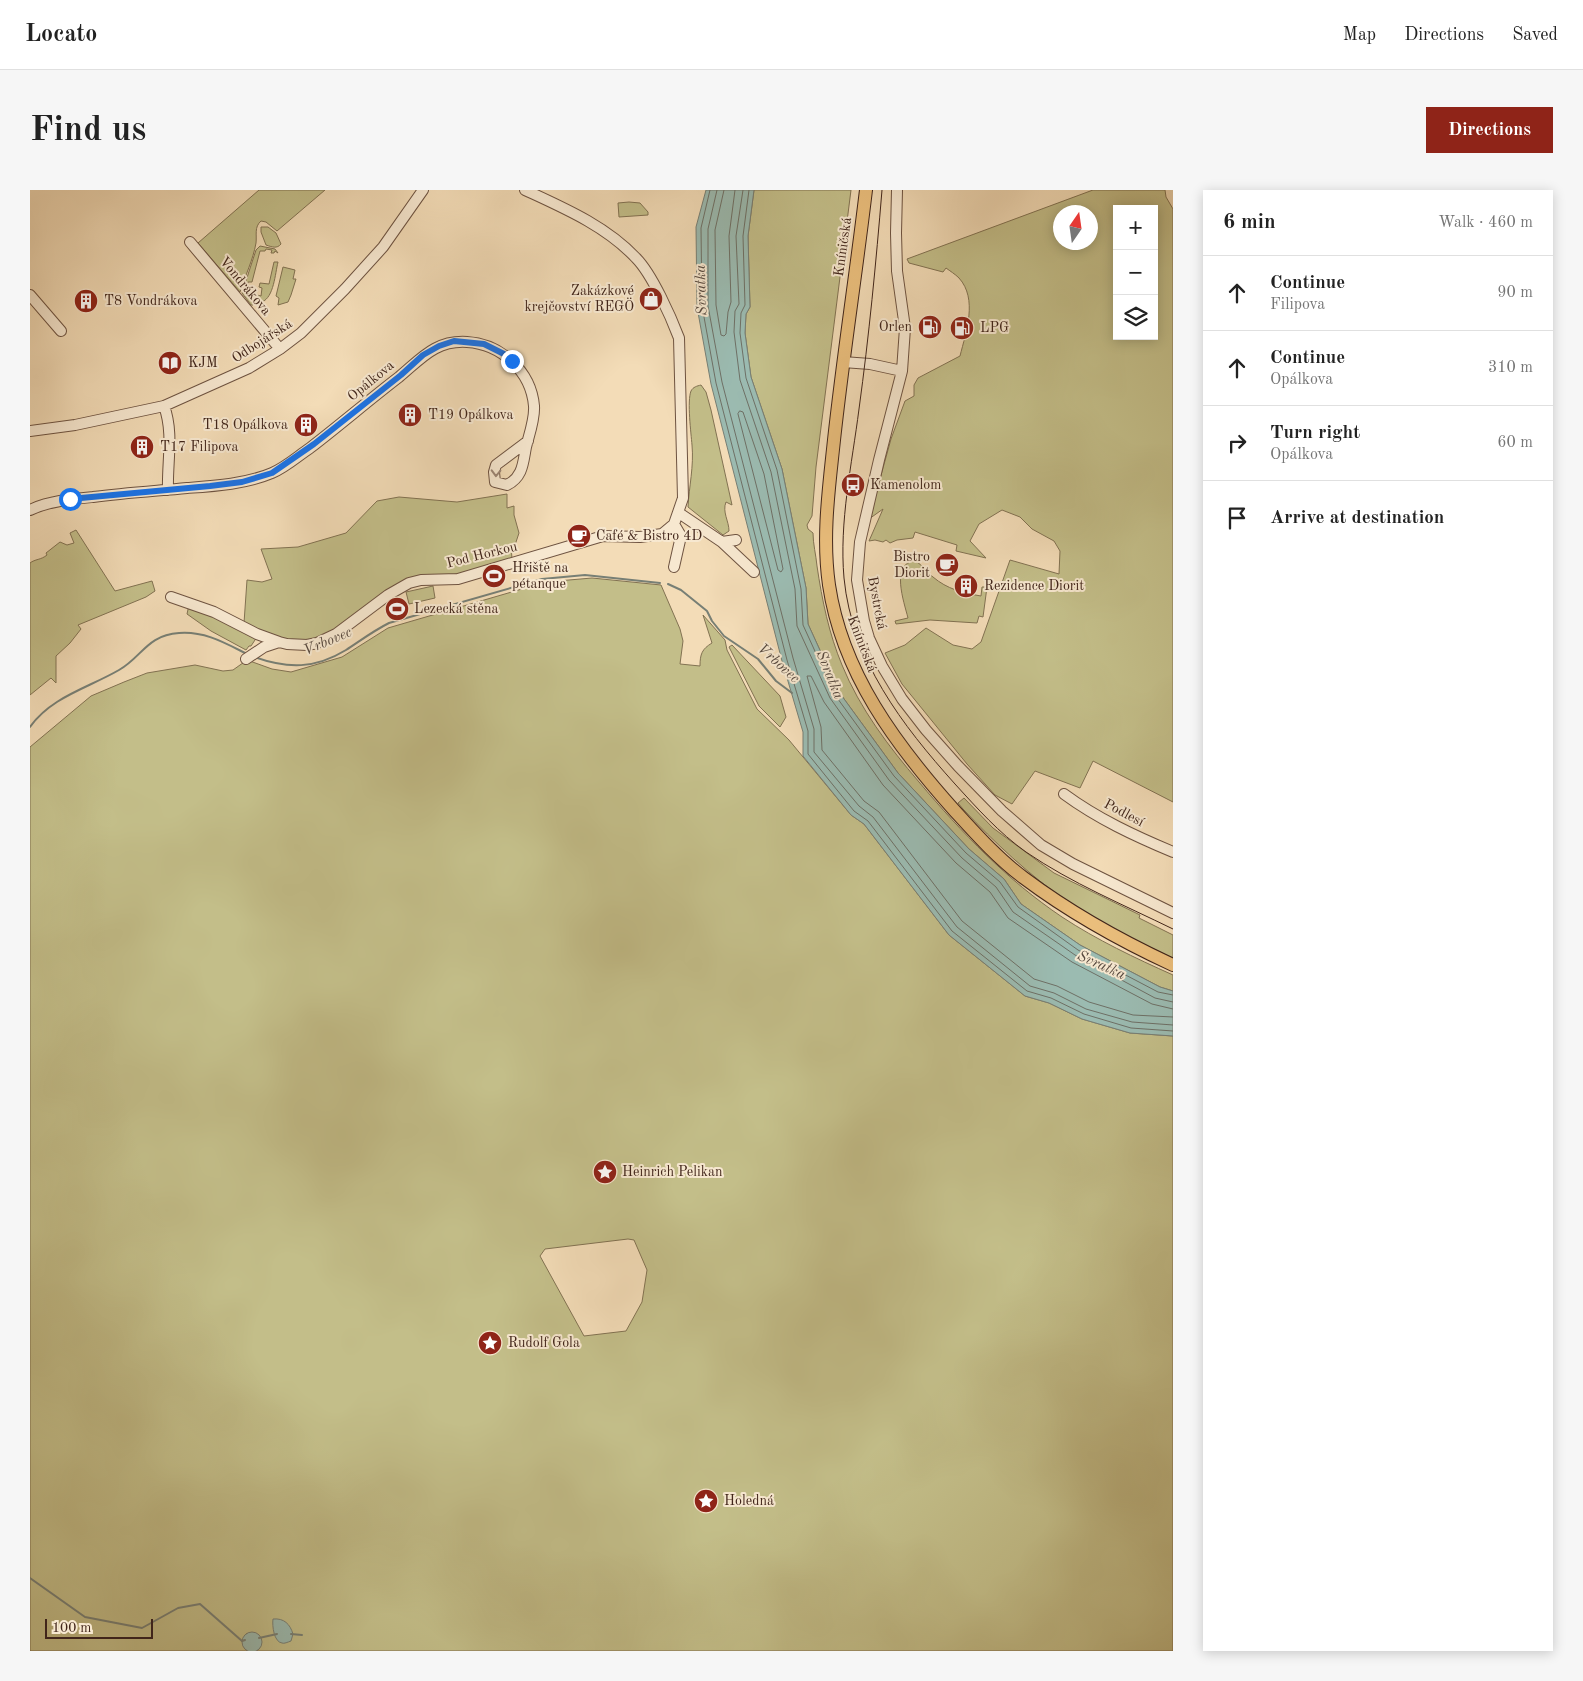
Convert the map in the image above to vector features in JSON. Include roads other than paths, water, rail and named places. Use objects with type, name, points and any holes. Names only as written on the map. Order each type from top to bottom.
[{"type":"main road","name":"Kníničská","points":[[866,190],[843,362],[828,495],[826,544],[829,584],[837,623],[850,660],[867,696],[900,746],[978,836],[1022,877],[1072,912],[1118,939],[1173,964]]},
{"type":"street","name":"Odbojářská","points":[[30,431],[75,425],[164,406],[231,377],[280,349],[302,333],[383,248],[423,190]]},
{"type":"street","points":[[525,190],[562,207],[599,228],[637,258],[673,322],[679,338],[682,498],[679,513],[674,524],[680,536],[674,567]]},
{"type":"street","name":"Bystrcká","points":[[897,190],[896,233],[904,328],[902,371],[876,470],[860,542],[857,580],[869,638],[882,666],[902,699],[951,759],[1002,810],[1041,845],[1073,864],[1173,912]]},
{"type":"street","name":"Vondrákova","points":[[190,242],[280,349]]},
{"type":"street","points":[[30,295],[61,331]]},
{"type":"street","name":"Opálkova","points":[[30,510],[65,500],[242,482],[272,473],[327,435],[423,355],[439,346],[454,341],[484,344],[504,354],[512,361],[525,379],[532,394],[534,409],[528,441]]},
{"type":"street","points":[[843,362],[870,364],[902,371]]},
{"type":"street","points":[[164,406],[167,413],[170,449],[168,490]]},
{"type":"street","points":[[679,513],[722,542],[754,572]]},
{"type":"street","name":"Pod Horkou","points":[[171,597],[214,612],[257,634],[279,642],[307,646],[336,634],[388,595],[409,583],[421,580],[458,579],[603,536],[640,537],[662,534],[674,524]]},
{"type":"street","points":[[722,542],[736,540]]},
{"type":"street","points":[[250,656],[279,642]]},
{"type":"street","name":"Podlesí","points":[[1064,794],[1120,829],[1173,852]]},
{"type":"water","name":"Svratka","points":[[706,190],[754,190],[748,236],[750,307],[746,314],[745,333],[751,377],[782,469],[806,588],[808,624],[839,692],[898,773],[969,849],[1004,879],[1021,904],[1080,945],[1160,987],[1173,991],[1173,1036],[1130,1033],[1082,1019],[1049,1003],[1025,996],[949,935],[864,824],[851,815],[803,756],[803,732],[782,661],[711,384],[697,307],[696,227]]},
{"type":"water","points":[[273,1619],[283,1621],[290,1627],[293,1634],[291,1641],[283,1643],[277,1640],[273,1629]]},
{"type":"water","points":[[252,1632],[259,1635],[262,1642],[259,1649],[252,1652],[245,1649],[242,1642],[245,1635]]},
{"type":"waterway","name":"Vrbovec","points":[[254,657],[278,664],[312,664],[335,656],[389,623],[542,579],[585,575],[660,583]]},
{"type":"waterway","name":"Vrbovec","points":[[668,584],[681,590],[707,611],[724,636],[758,659],[776,681],[792,693]]},
{"type":"waterway","name":"Vrbovec","points":[[30,727],[48,708],[127,665],[146,647],[159,638],[179,633],[198,634],[223,642],[247,654]]},
{"type":"waterway","points":[[30,1578],[85,1617],[142,1628],[178,1608],[200,1604],[242,1641],[245,1640]]},
{"type":"waterway","points":[[259,1638],[277,1634]]},
{"type":"waterway","points":[[291,1634],[302,1635]]},
{"type":"tram line","points":[[882,190],[869,327],[843,536],[844,578],[849,608],[857,636],[869,664],[899,715],[935,762],[997,828],[1016,845],[1061,874],[1173,929]]},
{"type":"place","name":"Zakázkové krejčovství REGÖ","points":[[651,299]]},
{"type":"place","name":"T8 Vondrákova","points":[[86,301]]},
{"type":"place","name":"Orlen","points":[[930,327]]},
{"type":"place","name":"LPG","points":[[962,328]]},
{"type":"place","name":"KJM","points":[[170,363]]},
{"type":"place","name":"T19 Opálkova","points":[[410,415]]},
{"type":"place","name":"T18 Opálkova","points":[[306,425]]},
{"type":"place","name":"T17 Filipova","points":[[142,447]]},
{"type":"place","name":"Kamenolom","points":[[853,485]]},
{"type":"place","name":"Café & Bistro 4D","points":[[579,536]]},
{"type":"place","name":"Bistro Diorit","points":[[947,565]]},
{"type":"place","name":"Hřiště na pétanque","points":[[494,576]]},
{"type":"place","name":"Rezidence Diorit","points":[[966,586]]},
{"type":"place","name":"Lezecká stěna","points":[[397,609]]},
{"type":"place","name":"Heinrich Pelikan","points":[[605,1172]]},
{"type":"place","name":"Rudolf Gola","points":[[490,1343]]},
{"type":"place","name":"Holedná","points":[[706,1501]]}]
